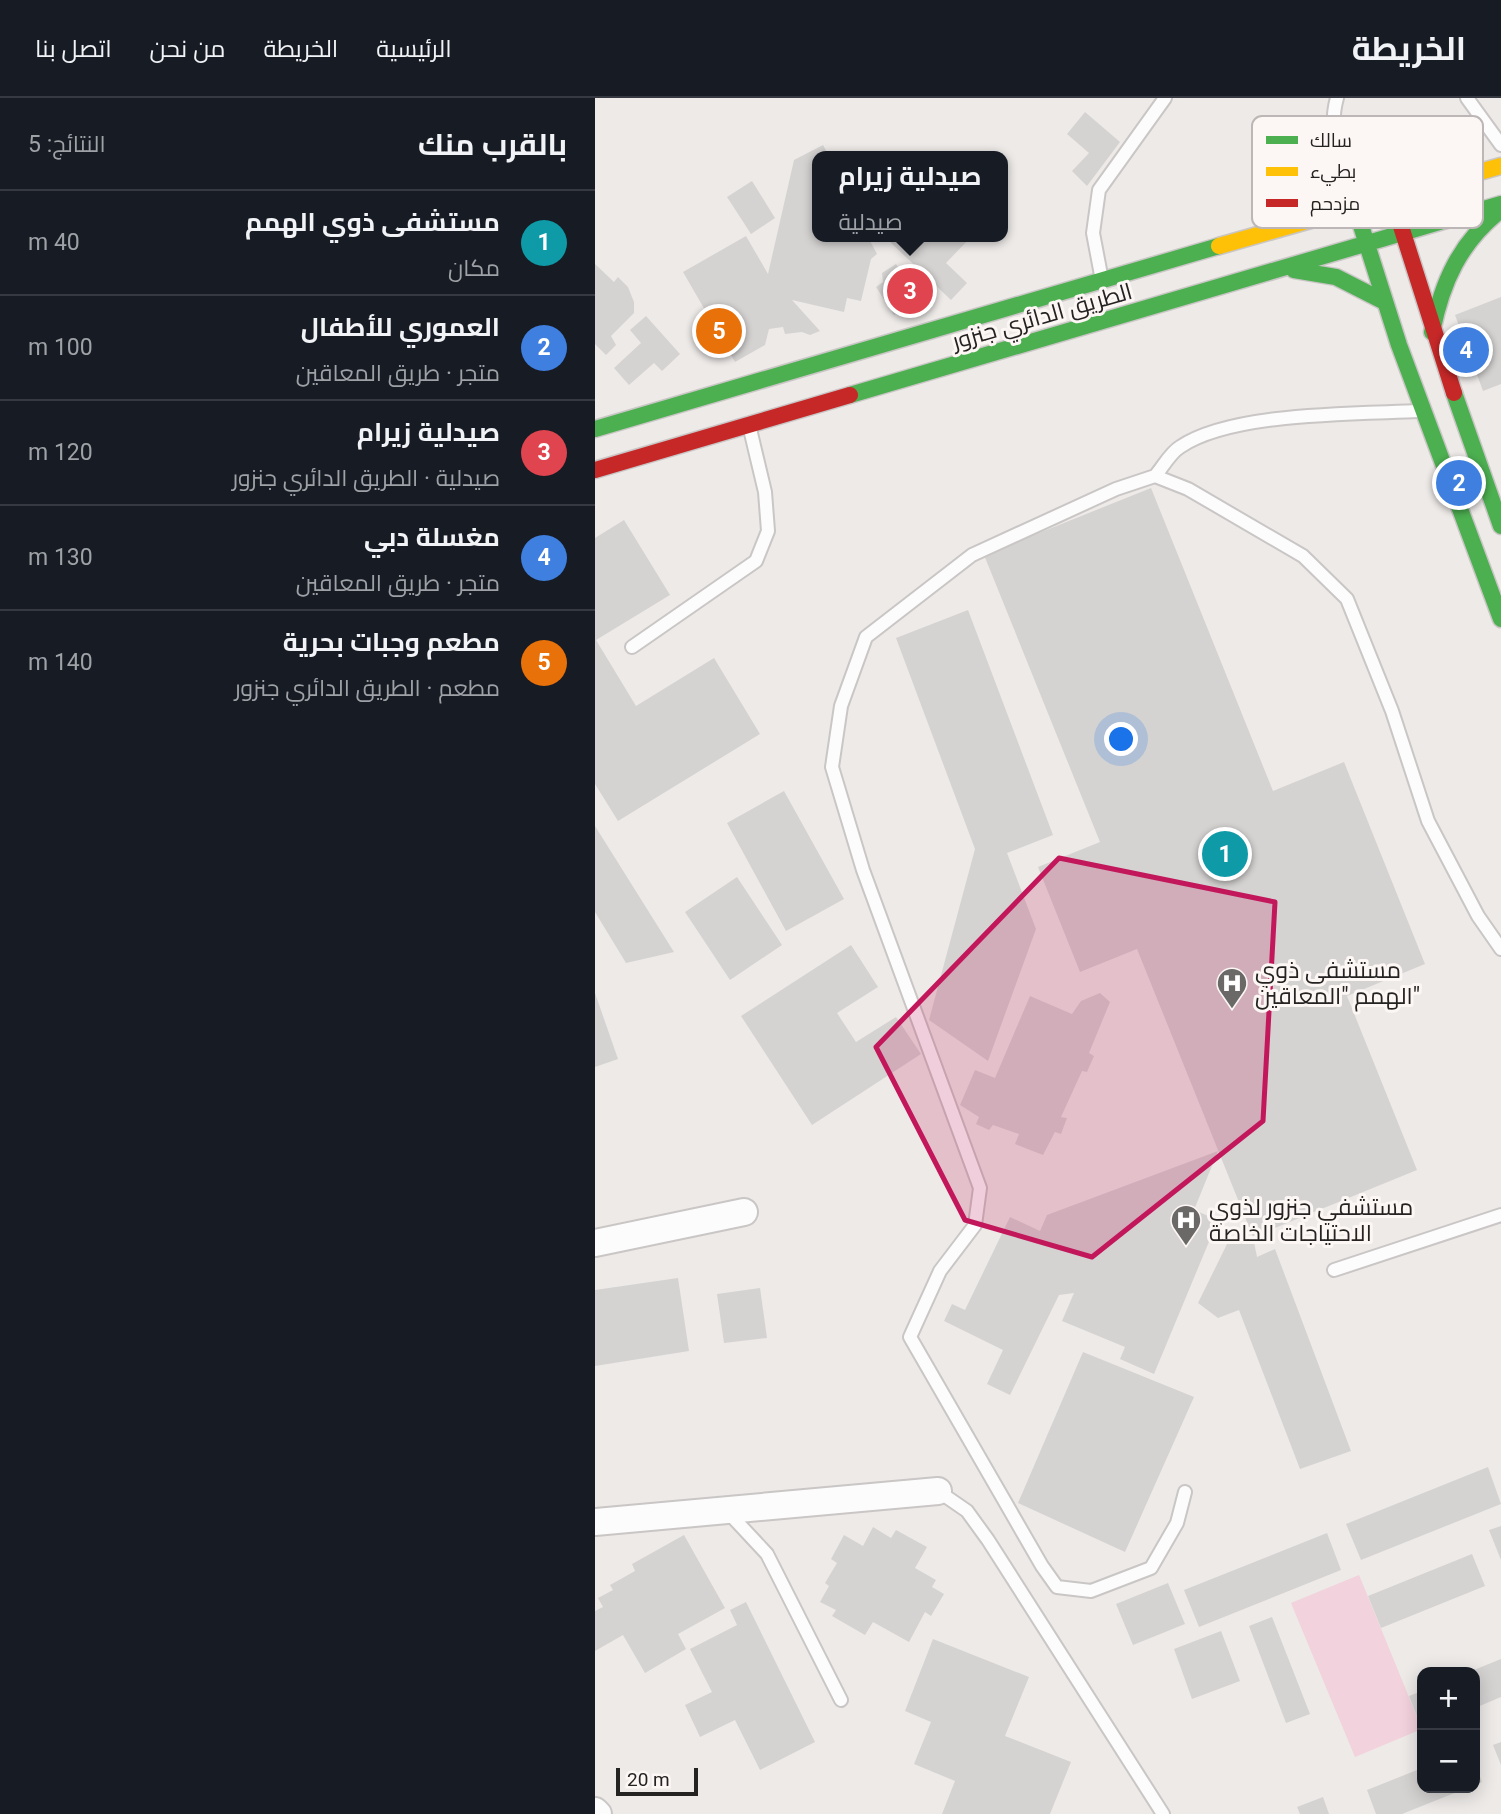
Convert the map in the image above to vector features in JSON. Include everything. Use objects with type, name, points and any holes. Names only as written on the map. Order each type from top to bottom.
[{"type":"main road","name":"الطريق الدائري جنزور","points":[[1483,171],[1501,166]]},
{"type":"main road","name":"الطريق الدائري جنزور","points":[[1483,212],[1501,207]]},
{"type":"main road","points":[[1483,224],[1501,207]]},
{"type":"main road","name":"الطريق الدائري جنزور","points":[[595,429],[1276,228]]},
{"type":"main road","points":[[1362,228],[1385,302],[1501,619]]},
{"type":"main road","points":[[1400,228],[1432,332],[1501,526]]},
{"type":"main road","name":"الطريق الدائري جنزور","points":[[595,470],[1424,228]]},
{"type":"main road","points":[[1432,332],[1436,306],[1457,256],[1479,228]]},
{"type":"main road","points":[[1281,270],[1336,277],[1385,302]]},
{"type":"street","points":[[595,1243],[744,1212]]},
{"type":"street","points":[[595,1522],[938,1491]]},
{"type":"lane","points":[[1101,279],[1093,233],[1100,190],[1164,98]]},
{"type":"lane","points":[[1333,116],[1337,98]]},
{"type":"lane","points":[[1467,98],[1480,116]]},
{"type":"lane","points":[[1483,120],[1501,145]]},
{"type":"lane","points":[[1185,1492],[1177,1524],[1151,1568],[1091,1591],[1057,1587],[999,1494],[910,1337],[940,1271],[975,1225],[980,1188],[863,870],[832,767],[841,706],[866,637],[972,555],[1116,489],[1155,476],[1177,449],[1200,435],[1285,417],[1424,411]]},
{"type":"lane","points":[[632,647],[756,561],[768,531],[765,492],[749,425]]},
{"type":"lane","points":[[1155,476],[1188,489],[1303,556],[1347,599],[1392,711],[1428,821],[1478,915],[1501,948]]},
{"type":"lane","points":[[1334,1270],[1501,1215]]},
{"type":"lane","points":[[938,1491],[967,1511],[988,1540],[1163,1814]]},
{"type":"lane","points":[[726,1510],[767,1555],[841,1700]]},
{"type":"highlighted area","points":[[1059,858],[1275,902],[1263,1121],[1092,1257],[965,1220],[876,1047]]},
{"type":"shaded area","points":[[1359,1575],[1417,1717],[1417,1731],[1355,1757],[1291,1603]]},
{"type":"building","points":[[1085,112],[1120,142],[1087,186],[1072,171],[1089,153],[1067,134]]},
{"type":"building","points":[[823,145],[826,151],[812,151],[812,242],[871,242],[877,254],[871,259],[861,301],[847,298],[844,312],[792,300],[820,331],[810,335],[802,332],[785,334],[783,327],[769,329],[765,345],[735,362],[683,272],[746,236],[768,274],[794,160]]},
{"type":"building","points":[[752,181],[775,218],[751,234],[727,197]]},
{"type":"building","points":[[890,242],[966,242],[946,263],[967,283],[951,300]]},
{"type":"building","points":[[595,264],[614,282],[618,277],[628,287],[634,302],[634,313],[611,336],[616,345],[606,355],[595,344]]},
{"type":"building","points":[[896,264],[919,300],[894,315],[876,287],[883,282],[882,273]]},
{"type":"building","points":[[1501,297],[1501,384],[1483,391],[1455,315]]},
{"type":"building","points":[[646,316],[680,354],[662,371],[654,363],[629,385],[614,368],[641,343],[630,330]]},
{"type":"building","points":[[1151,488],[1273,791],[1344,762],[1425,964],[1347,996],[1417,1170],[1253,1237],[1137,949],[1080,972],[1038,867],[1100,842],[984,555]]},
{"type":"building","points":[[624,520],[670,595],[596,640],[636,706],[714,658],[760,734],[618,821],[595,784],[595,538]]},
{"type":"building","points":[[968,610],[1053,835],[1007,853],[1036,929],[988,1061],[929,1020],[975,849],[896,638]]},
{"type":"building","points":[[784,791],[844,899],[786,931],[727,823]]},
{"type":"building","points":[[595,826],[674,952],[626,963],[595,912]]},
{"type":"building","points":[[737,877],[782,945],[730,980],[685,912]]},
{"type":"building","points":[[851,945],[878,987],[837,1013],[856,1042],[896,1017],[921,1054],[812,1125],[741,1016]]},
{"type":"building","points":[[595,993],[618,1059],[595,1067]]},
{"type":"building","points":[[1100,993],[1110,1002],[1089,1053],[1094,1056],[1087,1072],[1082,1071],[1061,1117],[1067,1118],[1061,1134],[1055,1132],[1043,1155],[1015,1144],[1019,1134],[993,1125],[989,1130],[976,1124],[979,1117],[960,1105],[975,1070],[995,1078],[1030,996],[1072,1014],[1081,1001]]},
{"type":"building","points":[[1218,1151],[1194,1210],[1218,1220],[1154,1374],[1120,1359],[1125,1347],[1062,1321],[1074,1293],[1059,1295],[1010,1395],[987,1384],[1003,1350],[944,1321],[952,1304],[965,1310],[1010,1217],[1040,1231],[1047,1215]]},
{"type":"building","points":[[1253,1237],[1257,1257],[1275,1249],[1351,1451],[1300,1469],[1239,1310],[1218,1318],[1198,1303],[1229,1240]]},
{"type":"building","points":[[678,1278],[689,1351],[595,1366],[595,1290]]},
{"type":"building","points":[[760,1288],[767,1338],[724,1343],[717,1294]]},
{"type":"building","points":[[1083,1352],[1194,1397],[1125,1552],[1018,1503]]},
{"type":"building","points":[[1488,1467],[1501,1504],[1361,1560],[1346,1524]]},
{"type":"building","points":[[1501,1526],[1501,1560],[1489,1530]]},
{"type":"building","points":[[873,1527],[891,1538],[896,1530],[927,1547],[915,1568],[936,1580],[932,1587],[944,1594],[931,1616],[925,1612],[909,1642],[873,1622],[865,1635],[832,1616],[836,1610],[820,1602],[829,1586],[825,1583],[837,1563],[831,1559],[844,1535],[863,1546]]},
{"type":"building","points":[[1327,1533],[1341,1570],[1199,1627],[1184,1590]]},
{"type":"building","points":[[684,1535],[725,1608],[678,1634],[686,1649],[645,1673],[623,1635],[595,1651],[595,1611],[603,1607],[598,1598],[613,1590],[610,1585],[635,1571],[632,1564]]},
{"type":"building","points":[[1472,1554],[1485,1586],[1381,1628],[1368,1596]]},
{"type":"building","points":[[1168,1583],[1185,1624],[1133,1645],[1116,1604]]},
{"type":"building","points":[[746,1602],[815,1742],[760,1770],[735,1720],[700,1737],[685,1705],[712,1692],[690,1649],[737,1625],[730,1610]]},
{"type":"building","points":[[1272,1617],[1310,1714],[1286,1723],[1249,1626]]},
{"type":"building","points":[[1221,1631],[1240,1681],[1192,1699],[1174,1649]]},
{"type":"building","points":[[933,1639],[1029,1677],[1005,1736],[1071,1762],[1050,1814],[942,1814],[955,1781],[914,1764],[931,1722],[905,1711]]},
{"type":"building","points":[[1501,1659],[1501,1697],[1480,1706],[1480,1668]]},
{"type":"building","points":[[1417,1693],[1417,1716],[1409,1696]]},
{"type":"building","points":[[1501,1742],[1501,1765],[1493,1745]]},
{"type":"building","points":[[1417,1770],[1417,1793],[1454,1793],[1402,1814],[1376,1814],[1367,1790]]},
{"type":"building","points":[[1323,1797],[1329,1814],[1300,1814],[1297,1807]]},
{"type":"traffic: fast","points":[[1483,209],[1501,204]]},
{"type":"traffic: fast","points":[[1483,226],[1501,210]]},
{"type":"traffic: fast","points":[[1362,228],[1399,345],[1501,619]]},
{"type":"traffic: fast","points":[[850,395],[1419,228]]},
{"type":"traffic: fast","points":[[1432,332],[1447,280],[1464,249],[1481,228]]},
{"type":"traffic: fast","points":[[595,429],[1219,246]]},
{"type":"traffic: fast","points":[[1294,270],[1336,277],[1385,302]]},
{"type":"traffic: fast","points":[[1454,393],[1501,526]]},
{"type":"traffic: slow","points":[[1483,171],[1501,166]]},
{"type":"traffic: slow","points":[[1219,246],[1282,228]]},
{"type":"traffic: jam","points":[[1402,228],[1454,393]]},
{"type":"traffic: jam","points":[[595,470],[850,395]]},
{"type":"place","name":"صيدلية زيرام","points":[[910,291]]},
{"type":"place","name":"مطعم وجبات بحرية","points":[[719,331]]},
{"type":"place","name":"مغسلة دبي","points":[[1466,350]]},
{"type":"place","name":"العموري للأطفال","points":[[1459,483]]},
{"type":"place","name":"مستشفى ذوي الهمم","points":[[1225,854]]},
{"type":"place","name":"مستشفى ذوي الهمم \"المعاقين\"","points":[[1232,1010]]},
{"type":"place","name":"مستشفي جنزور لذوي الاحتياجات الخاصة","points":[[1186,1247]]}]
